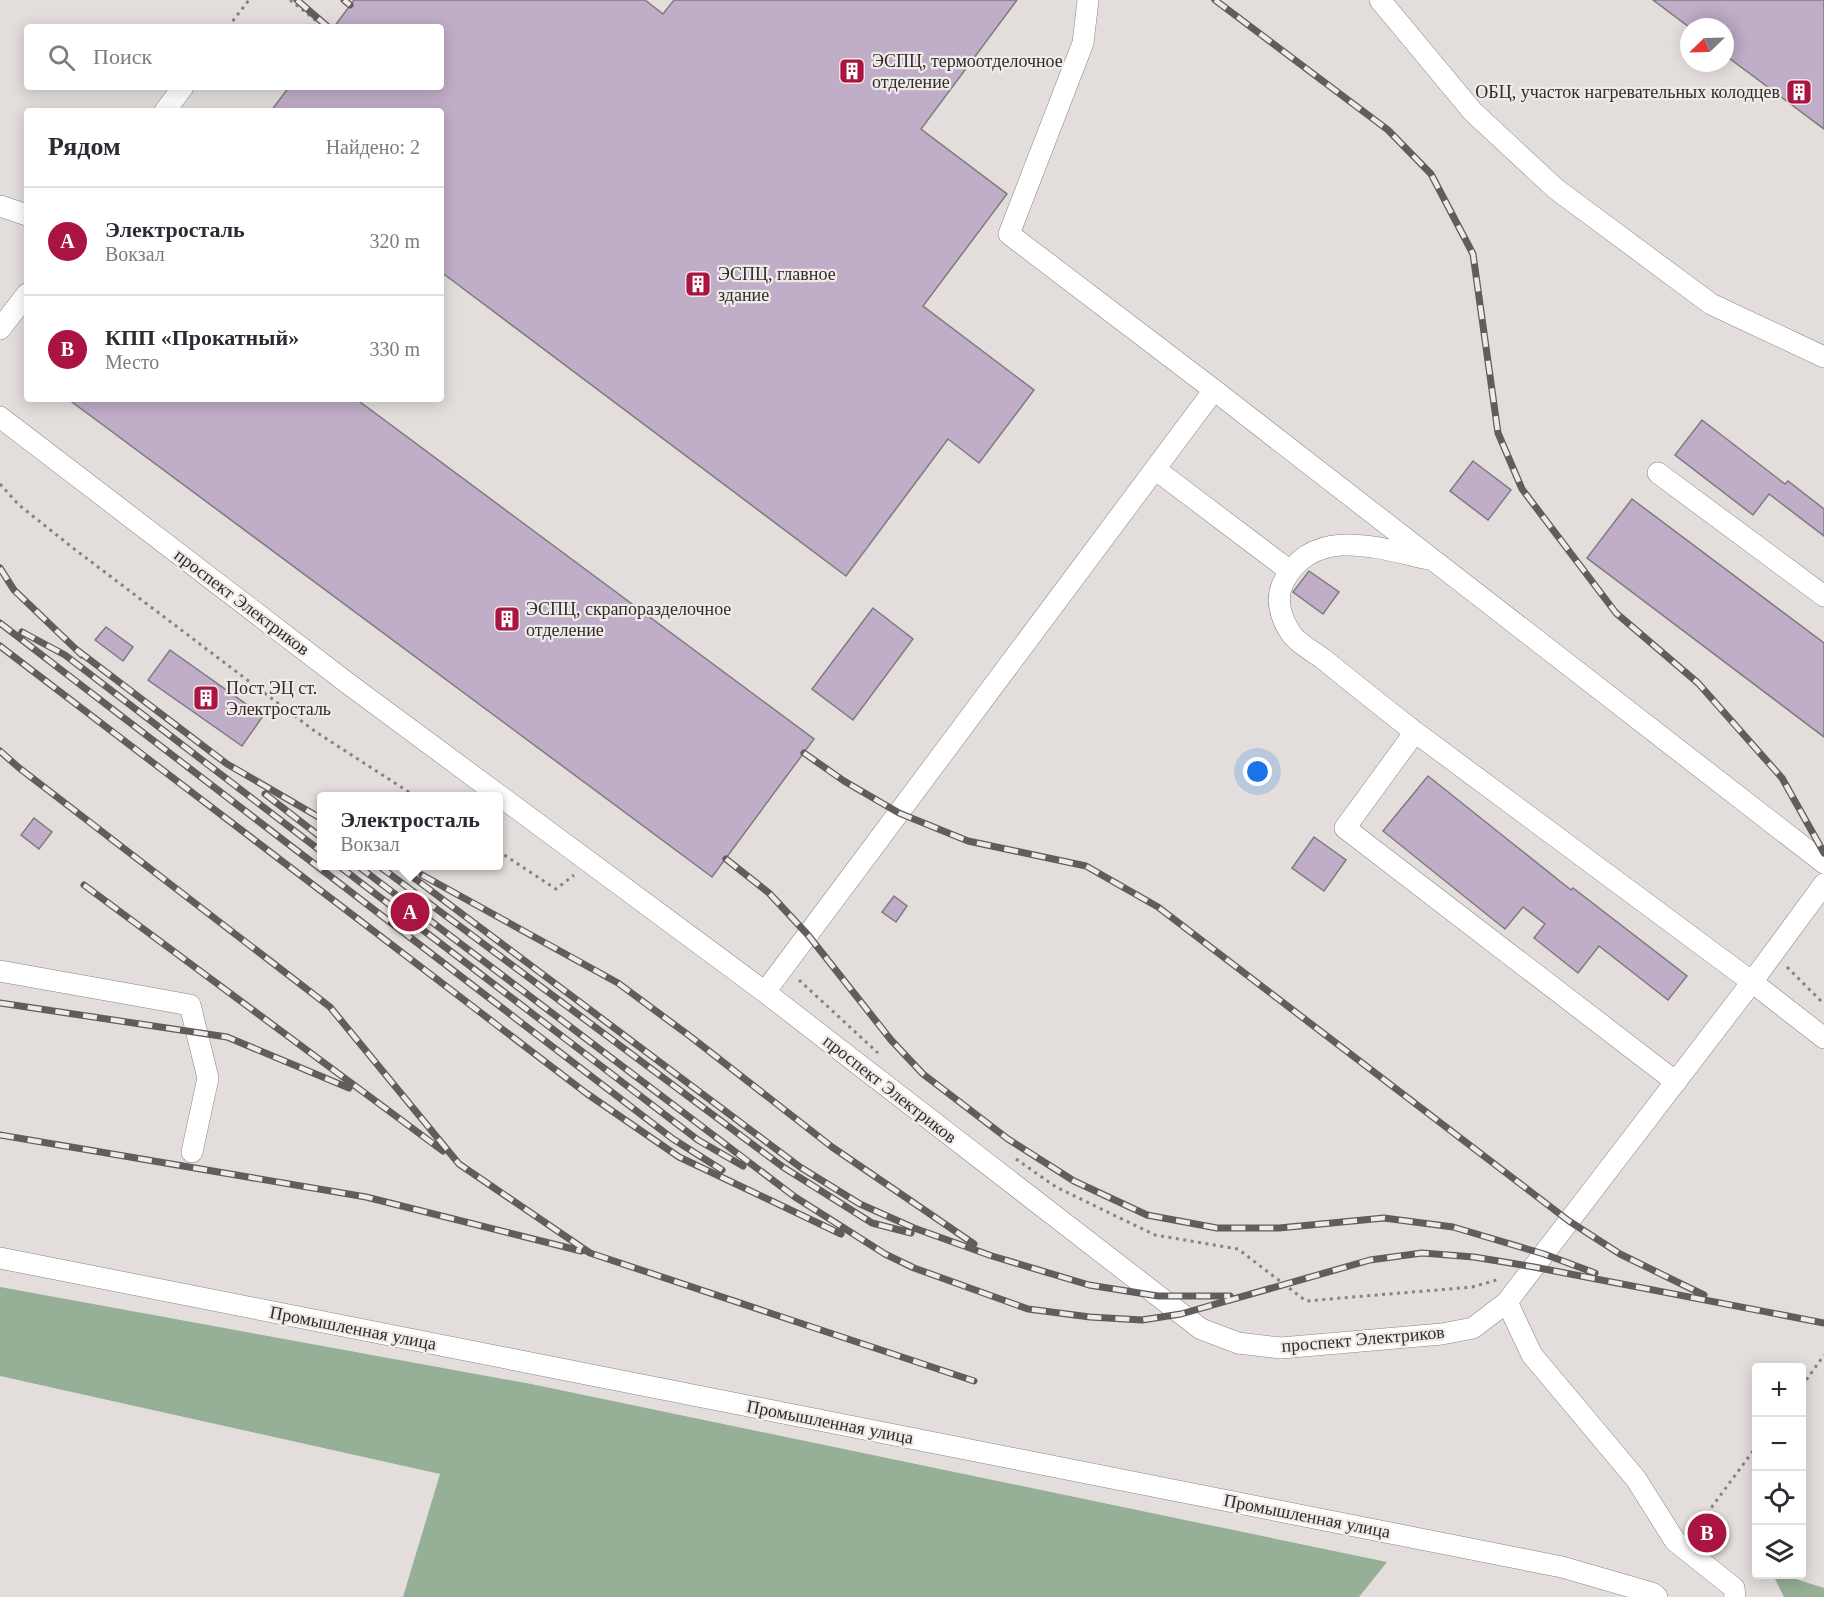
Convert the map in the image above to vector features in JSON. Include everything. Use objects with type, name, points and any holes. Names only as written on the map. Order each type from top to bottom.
[{"type":"street","points":[[1088,0],[1083,43],[1009,234],[1824,863]]},
{"type":"street","points":[[1380,0],[1473,112],[1556,189],[1711,304],[1824,357]]},
{"type":"street","points":[[167,108],[181,90]]},
{"type":"street","points":[[0,206],[24,214]]},
{"type":"street","points":[[0,329],[24,298]]},
{"type":"street","points":[[765,992],[1214,390]]},
{"type":"street","name":"проспект Электриков","points":[[0,417],[350,685],[495,792]]},
{"type":"street","points":[[1155,469],[1290,571]]},
{"type":"street","points":[[1658,473],[1824,596]]},
{"type":"street","points":[[1434,561],[1364,544],[1325,547],[1308,553],[1290,571],[1279,591],[1279,605],[1291,634],[1414,732],[1752,982],[1824,1038]]},
{"type":"street","points":[[1414,732],[1345,828],[1676,1082]]},
{"type":"street","name":"проспект Электриков","points":[[503,798],[765,992],[1201,1329],[1238,1343],[1281,1348],[1442,1334],[1473,1328],[1507,1302],[1752,982],[1824,884]]},
{"type":"street","points":[[0,971],[190,1005],[208,1078],[192,1152]]},
{"type":"street","name":"Промышленная улица","points":[[0,1257],[1550,1564],[1652,1593],[1657,1597]]},
{"type":"street","points":[[1507,1302],[1532,1355],[1636,1479],[1675,1540],[1734,1588],[1735,1597]]},
{"type":"path","points":[[230,24],[249,0]]},
{"type":"path","points":[[290,0],[320,24]]},
{"type":"path","points":[[0,484],[19,505],[55,534],[316,732],[409,792]]},
{"type":"path","points":[[503,854],[556,889],[590,862]]},
{"type":"path","points":[[1773,953],[1824,1004]]},
{"type":"path","points":[[784,967],[882,1056]]},
{"type":"path","points":[[1010,1155],[1056,1187],[1155,1235],[1238,1249],[1306,1301],[1472,1287],[1508,1276],[1527,1275]]},
{"type":"path","points":[[1806,1380],[1824,1355]]},
{"type":"path","points":[[1675,1540],[1697,1527],[1752,1452]]},
{"type":"green space","points":[[0,1287],[531,1384],[1387,1562],[1359,1597],[403,1597],[440,1474],[0,1376]]},
{"type":"green space","points":[[1775,1579],[1796,1579],[1824,1588],[1824,1597],[1784,1597]]},
{"type":"building","name":"ЭСПЦ, главное здание","points":[[354,0],[645,0],[663,14],[674,0],[1017,0],[921,129],[1007,194],[923,306],[1034,390],[979,463],[948,439],[846,576],[444,274],[444,108],[273,108],[287,90],[444,90],[444,24],[336,24]]},
{"type":"building","name":"ОБЦ, участок нагревательных колодцев","points":[[1653,0],[1824,0],[1824,129],[1734,62],[1734,18],[1680,18],[1680,20]]},
{"type":"building","name":"ЭСПЦ, скрапоразделочное отделение","points":[[72,402],[360,402],[814,739],[712,877]]},
{"type":"building","points":[[1702,420],[1785,484],[1788,481],[1824,509],[1824,536],[1769,494],[1753,515],[1675,455]]},
{"type":"building","points":[[1473,461],[1511,490],[1488,520],[1450,491]]},
{"type":"building","points":[[1632,499],[1824,643],[1824,737],[1587,558]]},
{"type":"building","points":[[1309,571],[1339,592],[1323,614],[1293,592]]},
{"type":"building","points":[[873,608],[913,639],[853,720],[812,689]]},
{"type":"building","points":[[106,627],[133,647],[123,661],[95,640]]},
{"type":"building","name":"Пост ЭЦ ст. Электросталь","points":[[170,650],[263,716],[242,746],[148,680]]},
{"type":"building","points":[[1428,776],[1571,890],[1573,888],[1687,976],[1668,1000],[1599,946],[1578,973],[1534,938],[1545,924],[1523,907],[1505,929],[1383,831]]},
{"type":"building","points":[[34,818],[52,832],[39,849],[21,835]]},
{"type":"building","points":[[1314,837],[1346,860],[1324,891],[1292,868]]},
{"type":"building","points":[[894,896],[907,906],[896,922],[882,912]]},
{"type":"railway","points":[[297,0],[325,24]]},
{"type":"railway","points":[[344,0],[350,5]]},
{"type":"railway","points":[[1215,0],[1388,130],[1431,174],[1473,254],[1498,433],[1522,489],[1616,613],[1698,683],[1782,778],[1824,853]]},
{"type":"railway","points":[[0,568],[14,590],[82,655]]},
{"type":"railway","points":[[0,623],[317,866]]},
{"type":"railway","points":[[22,632],[65,655],[317,848]]},
{"type":"railway","points":[[0,646],[586,1093],[679,1157],[841,1234]]},
{"type":"railway","points":[[77,650],[227,764],[317,816]]},
{"type":"railway","points":[[0,751],[330,1007],[459,1164],[590,1253],[974,1381]]},
{"type":"railway","points":[[804,753],[844,781],[899,813],[968,841],[1086,866],[1158,907],[1569,1221],[1620,1254],[1704,1295]]},
{"type":"railway","points":[[265,794],[317,834]]},
{"type":"railway","points":[[726,859],[769,893],[808,935],[891,1040],[923,1074],[1008,1139],[1074,1181],[1147,1215],[1217,1228],[1279,1228],[1384,1218],[1453,1227],[1544,1254],[1595,1273]]},
{"type":"railway","points":[[322,870],[673,1139],[722,1170]]},
{"type":"railway","points":[[344,870],[698,1140],[743,1166]]},
{"type":"railway","points":[[363,870],[795,1197],[885,1254],[914,1268],[1028,1309],[1090,1317],[1142,1320],[1181,1314],[1370,1260],[1422,1253],[1474,1257],[1534,1267],[1824,1323]]},
{"type":"railway","points":[[384,870],[783,1167],[872,1223],[911,1233]]},
{"type":"railway","points":[[403,870],[800,1167],[860,1204],[914,1228],[992,1256],[1089,1285],[1158,1296],[1230,1296]]},
{"type":"railway","points":[[422,875],[618,983],[832,1147],[974,1244]]},
{"type":"railway","points":[[84,885],[443,1151]]},
{"type":"railway","points":[[0,1003],[227,1037],[349,1088]]},
{"type":"railway","points":[[0,1135],[366,1197],[581,1251]]},
{"type":"place","name":"ЭСПЦ, термоотделочное отделение","points":[[852,71]]},
{"type":"place","name":"ОБЦ, участок нагревательных колодцев","points":[[1799,92]]},
{"type":"place","name":"ЭСПЦ, главное здание","points":[[698,284]]},
{"type":"place","name":"ЭСПЦ, скрапоразделочное отделение","points":[[507,619]]},
{"type":"place","name":"Пост ЭЦ ст. Электросталь","points":[[206,698]]},
{"type":"place","name":"Электросталь","points":[[410,912]]},
{"type":"place","name":"КПП «Прокатный»","points":[[1707,1533]]}]
